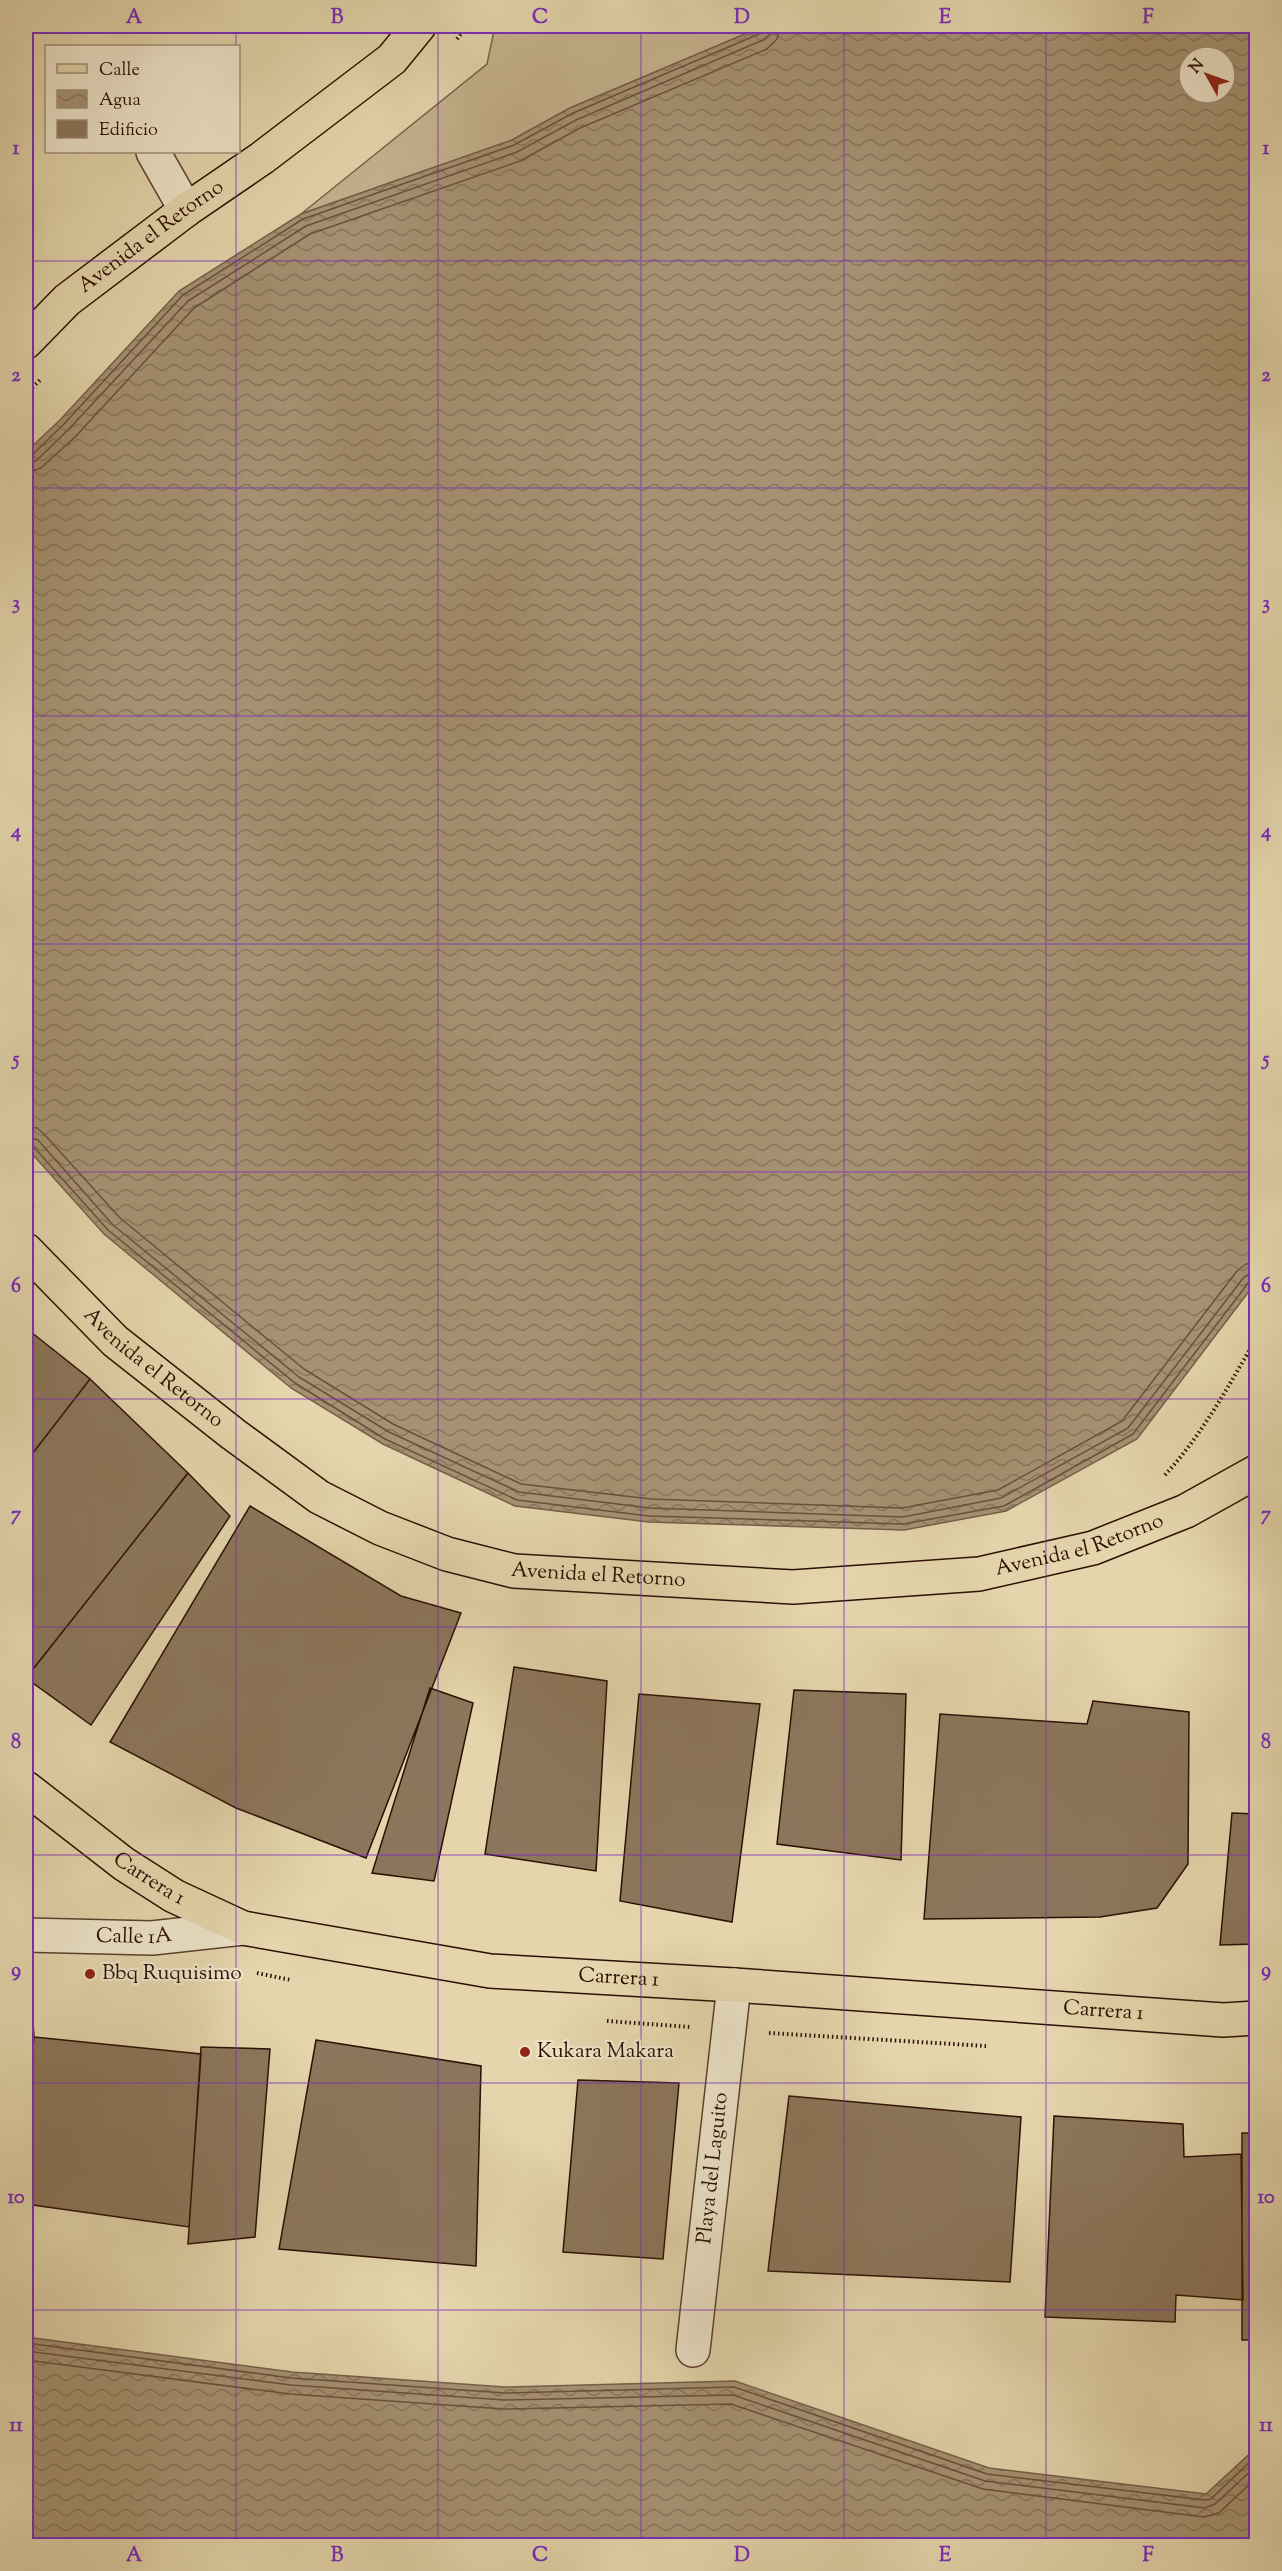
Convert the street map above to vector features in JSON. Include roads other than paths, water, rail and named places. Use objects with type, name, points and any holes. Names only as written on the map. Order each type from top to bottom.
[{"type":"main road","name":"Avenida el Retorno","points":[[26,342],[67,300],[392,60],[419,26]]},
{"type":"main road","name":"Avenida el Retorno","points":[[26,1250],[115,1341],[233,1434],[319,1497],[380,1528],[447,1554],[514,1571],[793,1587],[979,1574],[1093,1548],[1186,1511],[1257,1472]]},
{"type":"main road","name":"Carrera 1","points":[[26,1788],[124,1864],[174,1896],[243,1928],[490,1971],[734,1985],[1223,2020],[1257,2018]]},
{"type":"street","points":[[154,153],[186,210]]},
{"type":"street","name":"Calle 1A","points":[[26,1935],[152,1938],[243,1928]]},
{"type":"street","name":"Playa del Laguito","points":[[693,2350],[734,1985]]},
{"type":"water","points":[[764,26],[1256,26],[1256,1282],[1137,1439],[1006,1511],[904,1530],[649,1522],[515,1506],[383,1444],[291,1388],[104,1234],[26,1147],[26,452],[60,420],[179,291],[301,214],[512,140],[570,108]]},
{"type":"water","points":[[26,2337],[292,2372],[505,2387],[735,2381],[989,2468],[1206,2494],[1256,2448],[1256,2545],[26,2545]]},
{"type":"place","name":"Bbq Ruquisimo","points":[[90,1974]]},
{"type":"place","name":"Kukara Makara","points":[[525,2052]]}]
